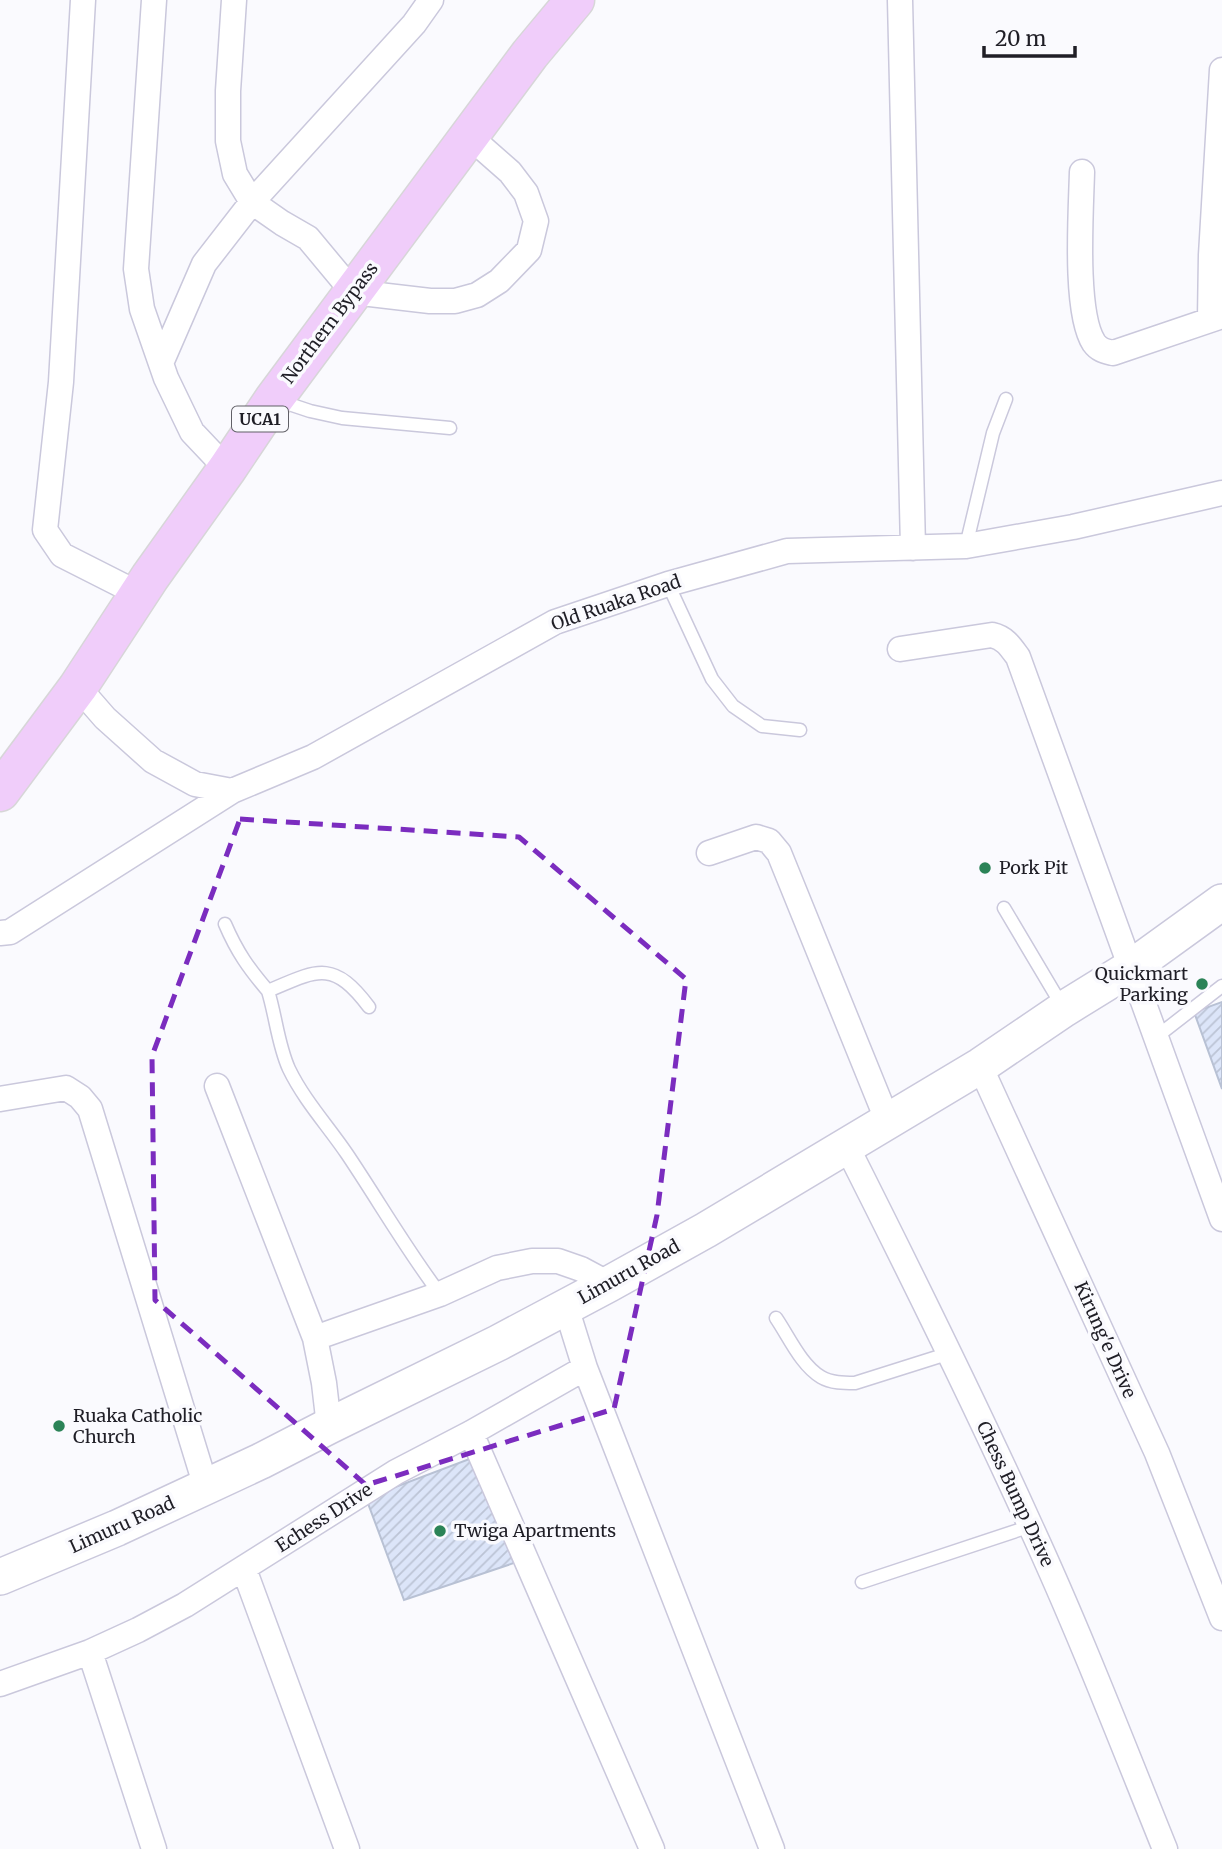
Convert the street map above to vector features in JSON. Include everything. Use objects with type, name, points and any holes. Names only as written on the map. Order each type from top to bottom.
[{"type":"main road","name":"Northern Bypass","points":[[0,792],[78,687],[274,399],[530,54],[575,0]]},
{"type":"main road","name":"Limuru Road","points":[[0,1577],[117,1528],[261,1461],[498,1343],[609,1284],[706,1230],[980,1066],[1132,967],[1222,901]]},
{"type":"street","points":[[83,0],[61,382],[45,530],[62,555],[139,594]]},
{"type":"street","points":[[154,0],[136,269],[142,309],[160,363],[192,432],[227,469]]},
{"type":"street","points":[[234,0],[228,91],[228,141],[234,174],[252,202],[308,238],[353,292],[430,301],[455,301],[477,295],[499,281],[529,250],[536,221],[526,193],[510,172],[469,136]]},
{"type":"street","points":[[160,363],[204,264],[252,202],[414,24],[431,0]]},
{"type":"street","points":[[900,0],[913,548]]},
{"type":"street","points":[[1082,172],[1082,291],[1093,342],[1100,350],[1113,353],[1216,317],[1211,255],[1222,70]]},
{"type":"street","name":"Old Ruaka Road","points":[[0,933],[10,932],[232,791],[313,757],[555,622],[668,583],[787,551],[965,546],[1073,527],[1222,493]]},
{"type":"street","points":[[900,649],[992,635],[1009,643],[1018,657],[1222,1219]]},
{"type":"street","points":[[78,687],[106,718],[153,761],[195,784],[232,791]]},
{"type":"street","points":[[709,853],[756,837],[769,841],[779,853],[888,1122]]},
{"type":"street","name":"Kirung'e Drive","points":[[980,1066],[1157,1453],[1222,1618]]},
{"type":"street","points":[[217,1086],[315,1338],[329,1426]]},
{"type":"street","points":[[0,1099],[66,1087],[90,1109],[206,1487]]},
{"type":"street","name":"Chess Bump Drive","points":[[847,1147],[950,1353],[1031,1526],[1165,1849]]},
{"type":"street","points":[[315,1338],[440,1294],[497,1268],[532,1261],[558,1261],[581,1269],[609,1284]]},
{"type":"street","points":[[566,1307],[585,1368],[772,1849]]},
{"type":"street","name":"Echess Drive","points":[[0,1684],[90,1652],[185,1605],[396,1472],[585,1368]]},
{"type":"street","points":[[471,1433],[652,1849]]},
{"type":"street","points":[[244,1569],[347,1849]]},
{"type":"street","points":[[90,1652],[154,1849]]},
{"type":"lane","points":[[274,399],[342,418],[450,428]]},
{"type":"lane","points":[[965,546],[993,433],[1006,399]]},
{"type":"lane","points":[[668,583],[712,679],[733,706],[762,726],[800,730]]},
{"type":"lane","points":[[1004,908],[1064,1009]]},
{"type":"lane","points":[[225,925],[237,950],[268,991],[275,1012],[280,1044],[299,1088],[338,1140],[440,1294]]},
{"type":"lane","points":[[268,991],[300,977],[322,972],[339,977],[355,988],[369,1007]]},
{"type":"lane","points":[[1155,1038],[1222,986]]},
{"type":"lane","points":[[776,1318],[808,1366],[823,1379],[839,1383],[855,1383],[950,1353]]},
{"type":"lane","points":[[862,1582],[1031,1526]]},
{"type":"highlighted area","points":[[240,819],[519,837],[686,979],[657,1215],[614,1409],[366,1485],[155,1300],[152,1056]]},
{"type":"building","points":[[1222,1002],[1222,1089],[1194,1012]]},
{"type":"building","name":"Twiga Apartments","points":[[472,1458],[514,1563],[404,1600],[366,1498]]},
{"type":"place","name":"Pork Pit","points":[[985,868]]},
{"type":"place","name":"Quickmart Parking","points":[[1202,984]]},
{"type":"place","name":"Ruaka Catholic Church","points":[[59,1426]]},
{"type":"place","name":"Twiga Apartments","points":[[440,1531]]}]
